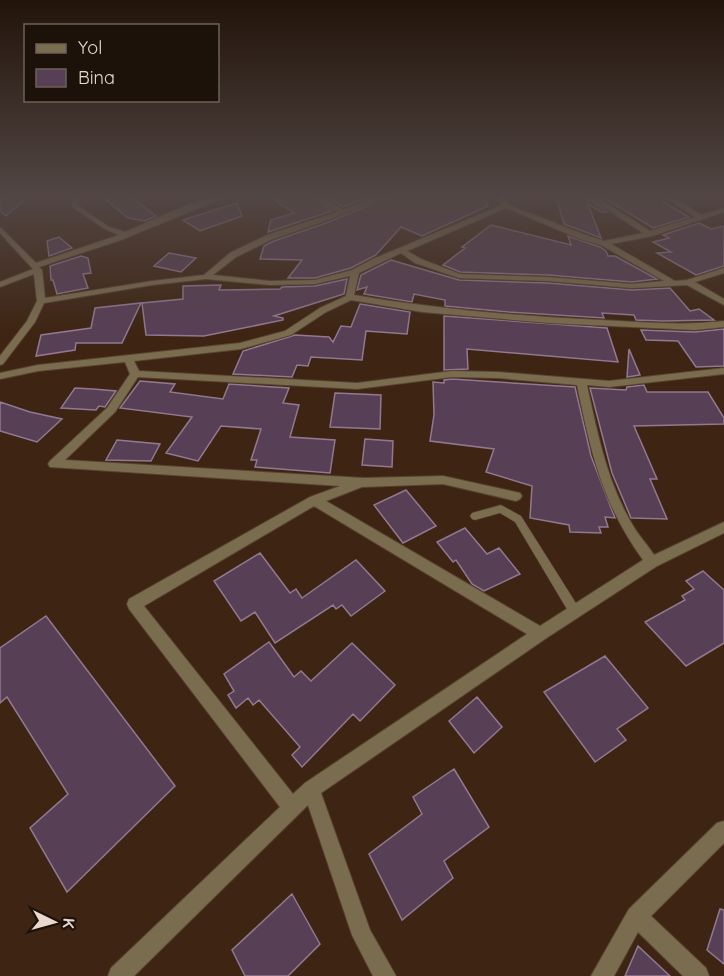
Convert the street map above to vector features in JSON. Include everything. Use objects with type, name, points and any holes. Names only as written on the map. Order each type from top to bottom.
[{"type":"street","points":[[0,362],[31,322],[41,301],[36,268],[10,240]]},
{"type":"street","points":[[0,285],[36,268],[114,240]]},
{"type":"street","points":[[207,277],[234,255],[265,240]]},
{"type":"street","points":[[41,301],[207,277],[270,283],[315,282],[355,272],[428,240]]},
{"type":"street","points":[[592,240],[604,243],[673,283]]},
{"type":"street","points":[[604,243],[621,240]]},
{"type":"street","points":[[402,251],[418,261],[459,276],[548,279],[632,286],[688,282],[724,270]]},
{"type":"street","points":[[350,297],[355,272]]},
{"type":"street","points":[[688,282],[724,302]]},
{"type":"street","points":[[0,376],[38,368],[241,346],[288,333],[323,310],[350,297],[422,309],[549,320],[695,327],[724,324]]},
{"type":"street","points":[[128,358],[135,374]]},
{"type":"street","points":[[135,374],[357,386],[452,374],[498,375],[582,384],[609,384],[724,371]]},
{"type":"street","points":[[135,374],[111,410],[54,464],[364,483],[443,480],[516,496]]},
{"type":"street","points":[[582,384],[592,433],[610,493],[628,529],[652,561]]},
{"type":"street","points":[[292,808],[134,604],[314,500],[364,483]]},
{"type":"street","points":[[314,500],[540,634]]},
{"type":"street","points":[[118,976],[311,789],[652,561],[724,527]]},
{"type":"street","points":[[311,789],[362,934],[385,976]]},
{"type":"street","points":[[602,976],[636,916],[724,830]]},
{"type":"street","points":[[636,916],[698,976]]},
{"type":"lane","points":[[475,516],[501,509],[518,519],[575,612]]},
{"type":"building","points":[[62,240],[72,248],[49,256],[47,241]]},
{"type":"building","points":[[390,240],[376,255],[351,268],[315,278],[288,278],[302,260],[260,259],[264,246],[274,241]]},
{"type":"building","points":[[472,240],[549,240],[571,245],[569,240],[578,240],[600,247],[606,251],[608,256],[615,256],[657,279],[632,282],[548,275],[460,272],[443,265],[465,248],[462,247]]},
{"type":"building","points":[[663,240],[724,240],[724,266],[696,275],[657,253],[671,252],[653,242]]},
{"type":"building","points":[[169,253],[196,258],[181,272],[154,266]]},
{"type":"building","points":[[81,256],[88,258],[91,273],[83,274],[88,288],[57,294],[53,280],[51,280],[50,266]]},
{"type":"building","points":[[391,260],[459,280],[548,283],[632,290],[670,288],[690,311],[699,309],[714,320],[636,320],[634,315],[602,313],[604,318],[508,312],[445,306],[445,300],[414,294],[412,302],[364,294],[367,287],[357,290],[361,275]]},
{"type":"building","points":[[347,279],[344,294],[274,316],[283,318],[283,320],[204,336],[146,335],[142,303],[183,299],[183,286],[221,285],[219,290],[280,289],[282,287],[315,286]]},
{"type":"building","points":[[141,303],[122,343],[76,343],[75,350],[36,356],[41,335],[91,328],[95,308]]},
{"type":"building","points":[[360,304],[410,312],[407,334],[366,331],[362,360],[311,357],[308,366],[297,365],[292,377],[233,374],[243,351],[295,335],[329,337],[333,342],[341,326],[351,327]]},
{"type":"building","points":[[444,316],[607,328],[618,362],[467,349],[468,369],[444,370]]},
{"type":"building","points":[[724,329],[724,366],[696,367],[678,341],[646,340],[641,330],[695,332]]},
{"type":"building","points":[[629,349],[640,375],[627,377]]},
{"type":"building","points":[[444,380],[575,387],[591,456],[615,518],[605,517],[608,527],[599,527],[601,533],[570,532],[569,525],[530,518],[532,486],[486,472],[494,449],[430,441],[434,415],[433,382],[444,383]]},
{"type":"building","points":[[140,381],[175,384],[170,392],[223,399],[229,384],[289,388],[283,403],[299,405],[290,437],[335,440],[330,473],[255,467],[257,460],[251,460],[261,429],[221,426],[198,461],[166,453],[192,417],[120,408]]},
{"type":"building","points":[[644,385],[647,392],[708,392],[724,418],[724,424],[634,426],[657,479],[650,479],[667,519],[631,518],[612,473],[590,388],[626,390],[627,387]]},
{"type":"building","points":[[75,388],[116,391],[105,407],[99,406],[96,410],[61,408]]},
{"type":"building","points":[[335,393],[381,395],[380,429],[330,427]]},
{"type":"building","points":[[0,402],[62,419],[37,442],[0,431]]},
{"type":"building","points":[[365,439],[393,441],[392,467],[362,465]]},
{"type":"building","points":[[117,440],[160,444],[151,461],[106,460]]},
{"type":"building","points":[[406,490],[436,526],[403,543],[374,505]]},
{"type":"building","points":[[465,528],[487,554],[499,548],[520,574],[484,591],[472,584],[456,560],[453,562],[437,542]]},
{"type":"building","points":[[260,553],[290,593],[296,589],[302,598],[356,560],[385,591],[351,616],[342,605],[336,609],[333,605],[275,643],[255,612],[241,621],[214,581]]},
{"type":"building","points":[[703,571],[724,590],[724,643],[686,666],[645,622],[685,600],[682,596],[694,589],[686,581]]},
{"type":"building","points":[[46,616],[175,786],[67,892],[30,828],[68,794],[7,697],[0,703],[0,648]]},
{"type":"building","points":[[269,642],[294,677],[301,671],[311,681],[352,643],[395,685],[360,721],[353,714],[302,767],[292,755],[300,747],[259,700],[253,705],[248,698],[236,708],[228,695],[234,691],[224,674]]},
{"type":"building","points":[[605,656],[648,708],[617,729],[626,740],[595,762],[544,692]]},
{"type":"building","points":[[477,697],[502,727],[474,753],[449,721]]},
{"type":"building","points":[[454,769],[489,827],[444,861],[453,878],[402,920],[369,854],[422,814],[413,797]]},
{"type":"building","points":[[292,894],[320,944],[288,976],[245,976],[232,950]]},
{"type":"building","points":[[720,909],[724,910],[724,964],[707,950]]},
{"type":"building","points":[[638,946],[670,976],[625,976]]}]
